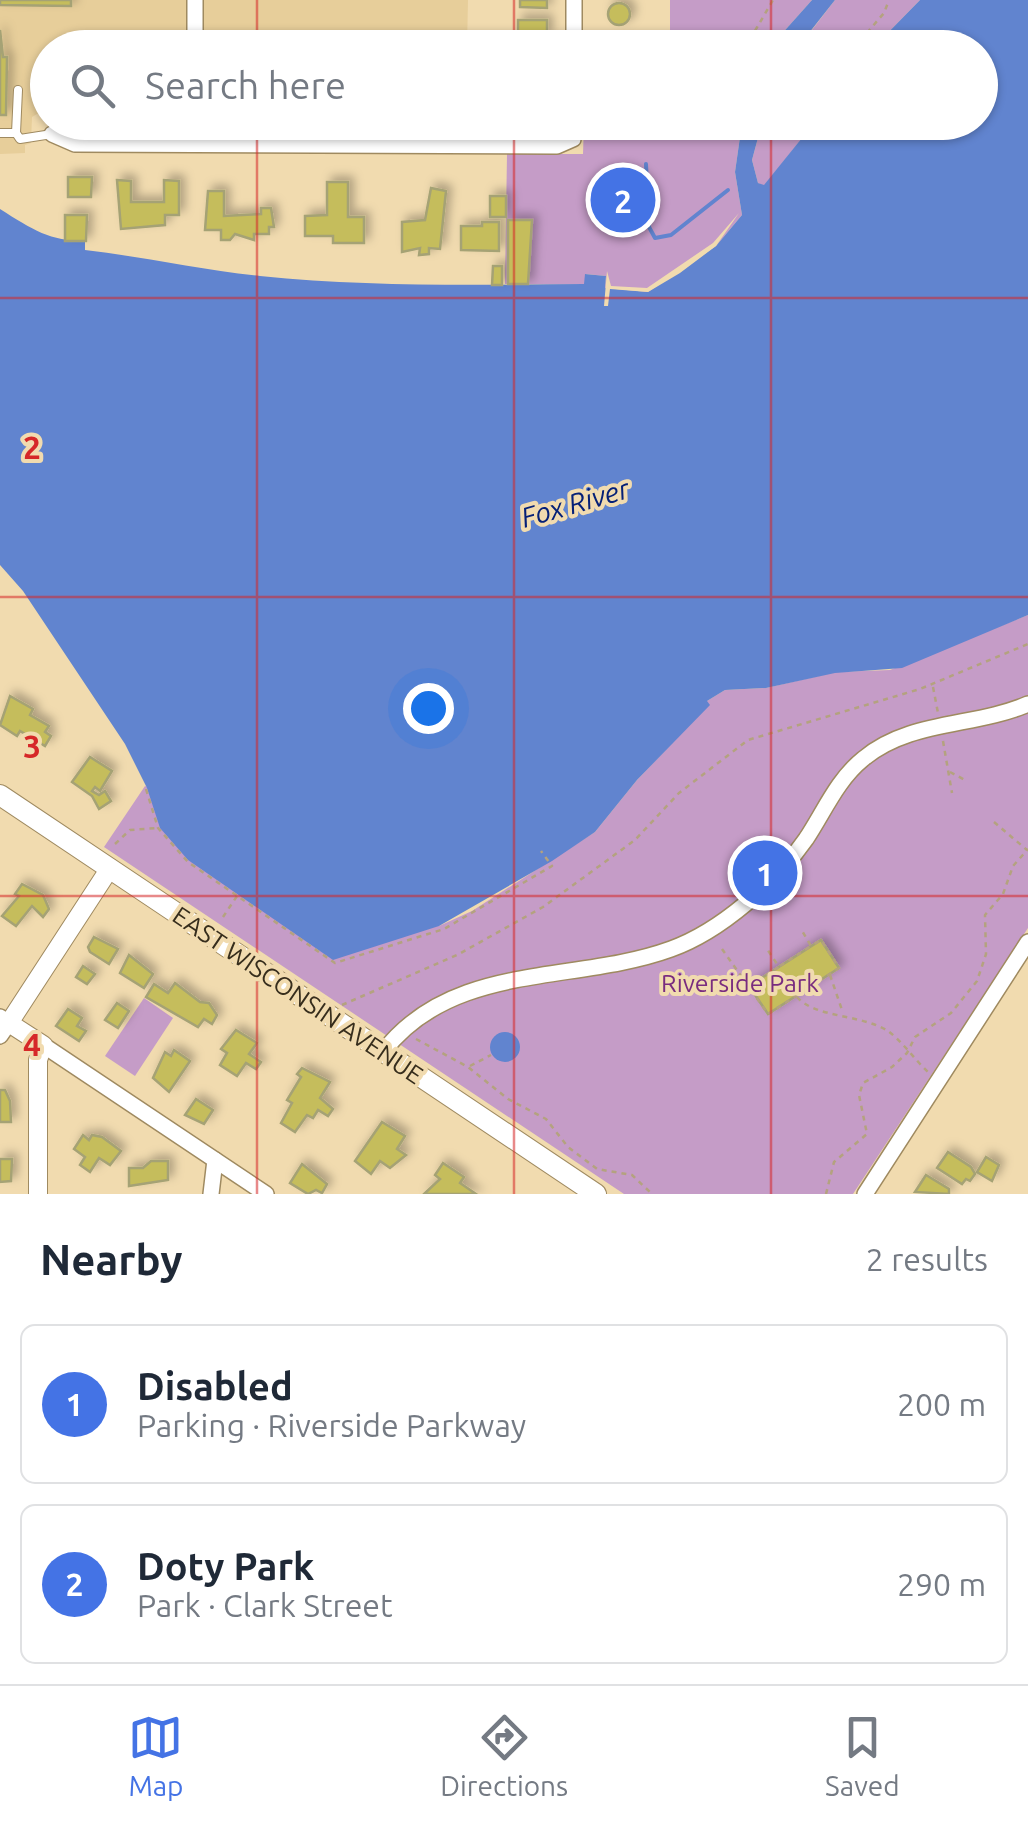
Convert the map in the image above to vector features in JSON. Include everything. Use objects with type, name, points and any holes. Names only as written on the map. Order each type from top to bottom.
[{"type":"main road","name":"EAST WISCONSIN AVENUE","points":[[0,795],[596,1194]]},
{"type":"street","points":[[194,30],[195,0]]},
{"type":"street","points":[[574,0],[574,30]]},
{"type":"street","points":[[66,140],[75,144],[468,147],[570,140]]},
{"type":"street","points":[[383,1052],[413,1021],[475,990],[647,955],[694,938],[785,865],[846,776],[877,748],[915,732],[1002,714],[1028,704]]},
{"type":"street","points":[[110,868],[3,1025],[43,1046],[266,1194]]},
{"type":"street","points":[[865,1194],[1028,942]]},
{"type":"street","points":[[38,1194],[38,1060],[43,1046]]},
{"type":"street","points":[[211,1194],[216,1160]]},
{"type":"lane","points":[[18,90],[16,133],[20,139],[30,137]]},
{"type":"lane","points":[[0,133],[16,133]]},
{"type":"path","points":[[756,30],[773,0]]},
{"type":"path","points":[[867,30],[889,0]]},
{"type":"path","points":[[331,1017],[348,1000],[459,954],[558,897],[635,840],[679,793],[748,740],[873,700],[909,693],[1028,644]]},
{"type":"path","points":[[949,771],[965,780]]},
{"type":"path","points":[[146,788],[158,828],[188,862],[335,964],[444,929],[476,914],[552,866],[541,852]]},
{"type":"path","points":[[826,1194],[834,1162],[867,1134],[859,1095],[862,1083],[892,1067],[907,1053],[915,1037],[951,1013],[977,981],[986,954],[984,915],[1003,894],[1013,866],[1028,850],[994,822]]},
{"type":"path","points":[[115,844],[130,830],[158,828]]},
{"type":"path","points":[[223,917],[238,895]]},
{"type":"path","points":[[801,928],[811,946]]},
{"type":"path","points":[[722,950],[768,1014],[839,968],[821,940],[749,986]]},
{"type":"path","points":[[767,948],[779,967]]},
{"type":"path","points":[[830,974],[843,1013]]},
{"type":"path","points":[[796,995],[812,1010],[843,1013],[889,1032],[938,1081]]},
{"type":"path","points":[[406,1036],[468,1067],[508,1099],[546,1119],[568,1146],[597,1169],[632,1175],[652,1194]]},
{"type":"path","points":[[468,1067],[492,1055]]},
{"type":"shaded area","points":[[0,0],[468,0],[467,30],[30,30],[31,143],[25,145],[25,153],[0,154]]},
{"type":"green space","points":[[670,0],[812,0],[785,30],[670,30]]},
{"type":"green space","points":[[835,0],[920,0],[891,30],[812,30]]},
{"type":"green space","points":[[583,140],[740,140],[735,172],[742,215],[716,246],[648,292],[605,288],[606,276],[586,274],[585,284],[505,284],[507,154],[583,154]]},
{"type":"green space","points":[[757,140],[801,140],[764,186],[758,183],[752,160]]},
{"type":"green space","name":"Riverside Park","points":[[1028,615],[1028,928],[853,1194],[624,1194],[104,847],[145,786],[439,926],[472,911],[595,832],[637,780],[706,708],[707,701],[725,690],[766,688],[836,672],[890,670]]},
{"type":"green space","points":[[144,998],[173,1018],[135,1076],[105,1056]]},
{"type":"water","points":[[812,0],[835,0],[811,30],[785,30]]},
{"type":"water","name":"Fox River","points":[[920,0],[1028,0],[1028,615],[902,668],[835,673],[766,688],[725,690],[707,701],[710,705],[637,780],[595,832],[439,926],[333,960],[188,860],[160,828],[147,788],[125,744],[23,591],[0,565],[0,209],[42,233],[85,241],[85,250],[238,273],[300,280],[462,285],[584,284],[585,274],[606,276],[605,288],[648,292],[716,246],[742,215],[735,172],[740,140],[757,140],[752,160],[758,183],[764,185],[800,140],[998,140],[998,30],[891,30]]},
{"type":"water","points":[[505,1032],[516,1036],[520,1047],[516,1058],[505,1062],[494,1058],[490,1047],[494,1036]]},
{"type":"pier","points":[[739,213],[716,246],[680,273],[648,292],[610,289],[608,306],[604,306],[607,271],[611,286],[647,288],[713,243]]},
{"type":"building","points":[[0,0],[71,0],[71,6],[0,5]]},
{"type":"building","points":[[520,0],[547,0],[547,8],[520,7]]},
{"type":"building","points":[[619,3],[627,6],[627,22],[619,25],[611,22],[608,14],[611,6]]},
{"type":"building","points":[[518,20],[547,20],[547,30],[518,30]]},
{"type":"building","points":[[0,30],[3,57],[7,57],[6,115],[0,115]]},
{"type":"building","points":[[68,177],[92,177],[91,197],[68,197]]},
{"type":"building","points":[[117,180],[131,181],[131,202],[164,202],[164,180],[179,181],[179,215],[165,215],[165,225],[121,229]]},
{"type":"building","points":[[327,182],[348,182],[348,217],[364,217],[364,243],[333,243],[333,236],[305,236],[305,216],[327,215]]},
{"type":"building","points":[[431,188],[446,191],[440,249],[429,248],[429,254],[419,255],[420,248],[402,252],[402,222],[425,220]]},
{"type":"building","points":[[208,191],[224,191],[224,216],[261,214],[261,208],[271,208],[274,227],[269,227],[269,234],[254,234],[254,240],[235,234],[230,240],[221,240],[221,230],[205,230]]},
{"type":"building","points":[[490,196],[506,196],[506,217],[490,217]]},
{"type":"building","points":[[65,215],[87,215],[86,241],[65,241]]},
{"type":"building","points":[[508,220],[532,220],[528,284],[508,284]]},
{"type":"building","points":[[482,222],[499,222],[499,251],[461,250],[461,226],[482,226]]},
{"type":"building","points":[[493,266],[502,266],[502,285],[492,285]]},
{"type":"building","points":[[10,696],[33,709],[30,715],[49,726],[45,732],[51,736],[45,746],[20,731],[17,736],[0,725]]},
{"type":"building","points":[[90,757],[112,771],[100,791],[95,787],[92,791],[99,795],[105,791],[111,801],[99,809],[92,796],[72,782]]},
{"type":"building","points":[[22,884],[43,895],[49,909],[43,917],[32,906],[16,926],[2,916],[19,896],[15,894]]},
{"type":"building","points":[[94,937],[118,949],[109,964],[90,952],[88,947]]},
{"type":"building","points":[[821,940],[839,968],[768,1014],[749,986]]},
{"type":"building","points":[[129,955],[153,974],[144,988],[120,973]]},
{"type":"building","points":[[83,966],[95,974],[87,984],[76,977]]},
{"type":"building","points":[[175,983],[200,1002],[209,1003],[217,1015],[212,1024],[204,1019],[198,1027],[146,997],[154,984],[168,993]]},
{"type":"building","points":[[117,1003],[129,1011],[118,1028],[105,1020]]},
{"type":"building","points":[[68,1009],[82,1018],[77,1026],[86,1031],[79,1041],[56,1026]]},
{"type":"building","points":[[236,1030],[257,1043],[249,1054],[261,1062],[256,1069],[246,1063],[237,1076],[220,1065],[227,1053],[221,1049]]},
{"type":"building","points":[[174,1050],[190,1061],[169,1092],[153,1078],[165,1052],[171,1056]]},
{"type":"building","points":[[302,1068],[330,1082],[320,1098],[333,1109],[328,1116],[318,1110],[313,1118],[307,1115],[295,1132],[281,1123],[292,1103],[287,1100]]},
{"type":"building","points":[[0,1090],[5,1090],[10,1101],[11,1122],[0,1122]]},
{"type":"building","points":[[196,1099],[213,1110],[204,1124],[185,1115]]},
{"type":"building","points":[[382,1122],[405,1136],[397,1149],[406,1155],[390,1168],[380,1161],[371,1174],[355,1161]]},
{"type":"building","points":[[83,1135],[89,1140],[92,1135],[102,1137],[121,1151],[110,1165],[99,1158],[90,1172],[80,1165],[85,1157],[74,1149]]},
{"type":"building","points":[[948,1152],[971,1167],[975,1174],[970,1181],[966,1179],[962,1184],[937,1168]]},
{"type":"building","points":[[986,1157],[999,1165],[992,1181],[977,1172]]},
{"type":"building","points":[[0,1159],[12,1159],[11,1181],[0,1182]]},
{"type":"building","points":[[151,1161],[168,1161],[168,1180],[129,1186],[129,1168],[143,1168]]},
{"type":"building","points":[[443,1163],[464,1177],[460,1183],[476,1194],[424,1194],[440,1179],[435,1175]]},
{"type":"building","points":[[302,1164],[327,1184],[322,1193],[316,1190],[308,1194],[290,1183]]},
{"type":"building","points":[[926,1175],[949,1189],[949,1194],[915,1192]]},
{"type":"waterway","points":[[646,164],[649,227],[655,238],[671,235],[728,190]]},
{"type":"place","name":"Doty Park","points":[[623,200]]},
{"type":"place","name":"Disabled","points":[[765,873]]}]
